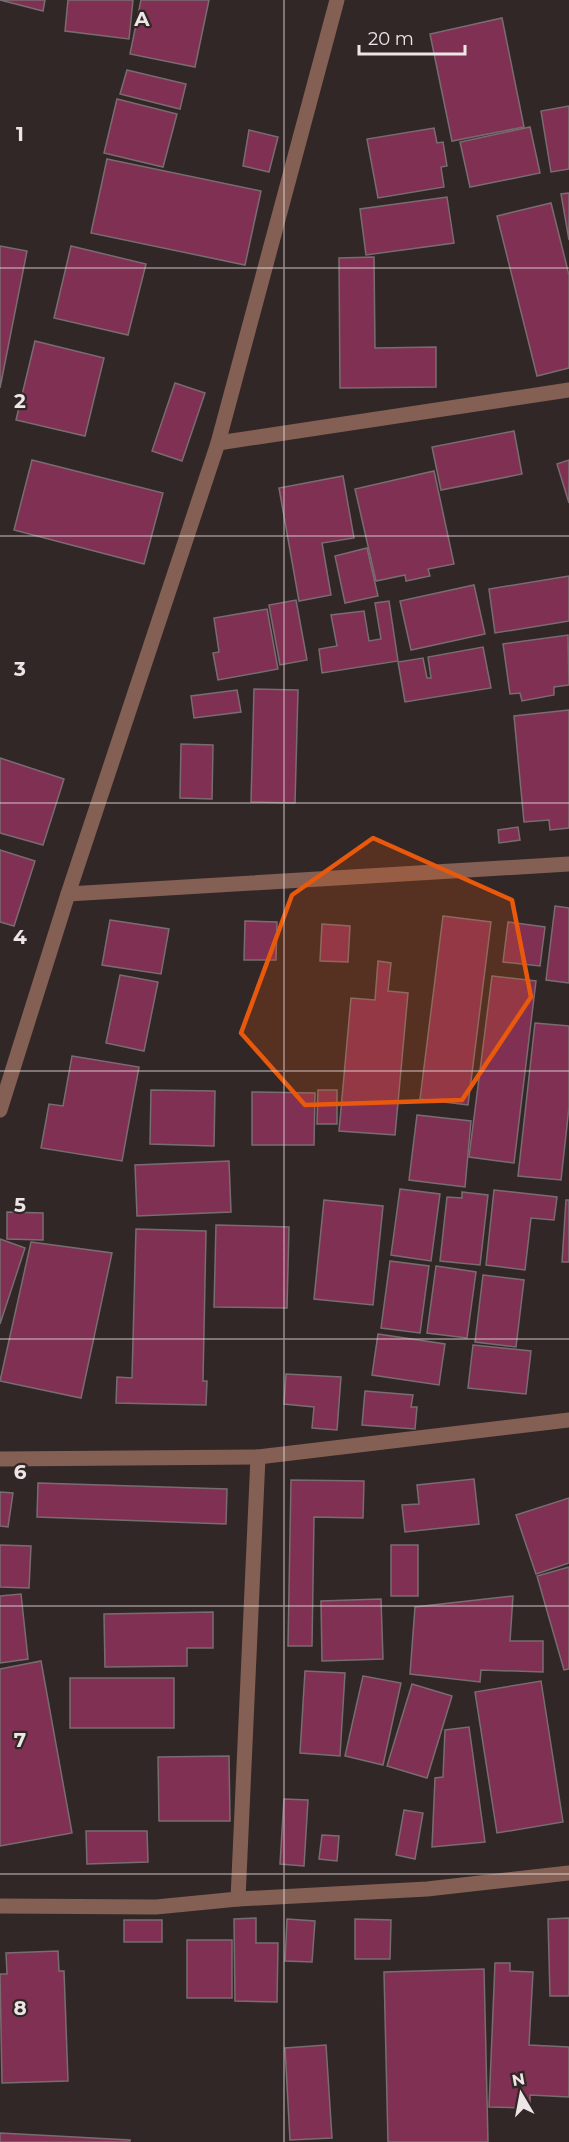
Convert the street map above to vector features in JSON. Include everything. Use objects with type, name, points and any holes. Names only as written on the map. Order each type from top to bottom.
[{"type":"street","points":[[0,1110],[68,894],[218,443],[337,0]]},
{"type":"street","points":[[218,443],[569,390]]},
{"type":"street","points":[[68,894],[569,864]]},
{"type":"street","points":[[0,1459],[258,1457],[569,1420]]},
{"type":"street","points":[[237,1899],[258,1457]]},
{"type":"street","points":[[0,1906],[156,1907],[237,1899],[427,1889],[569,1873]]},
{"type":"highlighted area","points":[[373,838],[512,900],[531,997],[462,1100],[305,1105],[241,1033],[292,895]]},
{"type":"building","points":[[0,0],[45,0],[43,11]]},
{"type":"building","points":[[68,0],[133,0],[129,39],[65,31]]},
{"type":"building","points":[[141,0],[209,0],[195,67],[130,54]]},
{"type":"building","points":[[502,18],[524,127],[452,141],[430,34]]},
{"type":"building","points":[[127,70],[186,84],[180,109],[120,94]]},
{"type":"building","points":[[117,99],[177,114],[163,167],[104,153]]},
{"type":"building","points":[[569,106],[569,169],[551,172],[541,111]]},
{"type":"building","points":[[530,127],[540,173],[470,187],[460,142]]},
{"type":"building","points":[[434,128],[437,143],[443,142],[447,166],[441,167],[444,187],[378,198],[367,139]]},
{"type":"building","points":[[249,130],[278,137],[269,172],[243,166]]},
{"type":"building","points":[[107,159],[261,191],[245,265],[91,233]]},
{"type":"building","points":[[569,193],[569,240],[561,194]]},
{"type":"building","points":[[447,197],[454,243],[366,255],[360,209]]},
{"type":"building","points":[[551,203],[569,275],[569,368],[537,376],[497,216]]},
{"type":"building","points":[[0,246],[27,251],[0,388]]},
{"type":"building","points":[[71,246],[146,264],[128,335],[54,318]]},
{"type":"building","points":[[374,257],[375,348],[436,347],[436,387],[340,388],[339,258]]},
{"type":"building","points":[[35,341],[104,358],[85,436],[16,420]]},
{"type":"building","points":[[175,383],[205,393],[182,461],[152,451]]},
{"type":"building","points":[[514,431],[522,474],[441,490],[432,447]]},
{"type":"building","points":[[32,460],[163,493],[144,564],[14,530]]},
{"type":"building","points":[[569,460],[569,503],[557,464]]},
{"type":"building","points":[[434,471],[454,564],[428,569],[430,576],[406,581],[405,575],[376,581],[355,489]]},
{"type":"building","points":[[343,476],[354,538],[322,543],[331,595],[299,601],[279,488]]},
{"type":"building","points":[[367,548],[378,596],[345,603],[335,556]]},
{"type":"building","points":[[569,576],[569,621],[495,633],[489,589]]},
{"type":"building","points":[[474,585],[485,634],[411,650],[400,601]]},
{"type":"building","points":[[296,600],[307,660],[280,665],[269,605]]},
{"type":"building","points":[[389,601],[398,661],[322,673],[319,649],[337,646],[331,615],[364,611],[369,641],[381,639],[375,603]]},
{"type":"building","points":[[267,609],[278,669],[218,680],[213,653],[219,652],[214,618]]},
{"type":"building","points":[[568,635],[569,685],[554,687],[554,695],[522,701],[520,693],[510,694],[503,644]]},
{"type":"building","points":[[483,647],[491,688],[405,702],[398,662],[423,658],[427,678],[431,678],[428,657]]},
{"type":"building","points":[[254,689],[298,690],[295,803],[251,802]]},
{"type":"building","points":[[237,690],[241,712],[194,718],[191,696]]},
{"type":"building","points":[[569,710],[569,828],[550,830],[549,820],[524,822],[514,716]]},
{"type":"building","points":[[181,744],[213,745],[212,799],[180,798]]},
{"type":"building","points":[[0,758],[64,779],[43,845],[0,833]]},
{"type":"building","points":[[518,827],[520,840],[499,843],[498,830]]},
{"type":"building","points":[[0,850],[35,861],[14,926],[0,922]]},
{"type":"building","points":[[555,906],[569,908],[569,983],[546,980]]},
{"type":"building","points":[[443,916],[491,922],[468,1105],[420,1099]]},
{"type":"building","points":[[110,920],[169,929],[161,974],[102,965]]},
{"type":"building","points":[[245,921],[277,922],[276,960],[244,960]]},
{"type":"building","points":[[508,922],[545,927],[540,966],[503,962]]},
{"type":"building","points":[[322,924],[350,926],[348,962],[320,961]]},
{"type":"building","points":[[378,961],[391,963],[388,991],[408,993],[395,1135],[339,1131],[351,998],[375,1000]]},
{"type":"building","points":[[120,975],[158,982],[144,1051],[106,1043]]},
{"type":"building","points":[[492,976],[536,981],[514,1163],[469,1157]]},
{"type":"building","points":[[535,1023],[569,1026],[569,1107],[561,1180],[518,1176]]},
{"type":"building","points":[[72,1056],[139,1067],[122,1161],[41,1148],[49,1104],[63,1106]]},
{"type":"building","points":[[151,1090],[215,1091],[214,1146],[150,1144]]},
{"type":"building","points":[[318,1090],[337,1090],[337,1124],[317,1124]]},
{"type":"building","points":[[252,1092],[315,1093],[314,1145],[252,1145]]},
{"type":"building","points":[[417,1115],[471,1121],[465,1187],[409,1180]]},
{"type":"building","points":[[229,1161],[231,1212],[137,1216],[135,1165]]},
{"type":"building","points":[[400,1189],[440,1194],[431,1261],[391,1255]]},
{"type":"building","points":[[494,1190],[557,1197],[554,1220],[531,1218],[525,1270],[486,1265]]},
{"type":"building","points":[[462,1192],[488,1195],[480,1265],[440,1261],[447,1197],[462,1198]]},
{"type":"building","points":[[324,1200],[383,1206],[373,1305],[314,1299]]},
{"type":"building","points":[[566,1200],[569,1200],[569,1262],[562,1262]]},
{"type":"building","points":[[7,1212],[43,1213],[43,1240],[7,1239]]},
{"type":"building","points":[[216,1225],[289,1227],[287,1308],[214,1307]]},
{"type":"building","points":[[136,1229],[206,1231],[203,1381],[207,1381],[206,1405],[116,1403],[117,1377],[132,1378]]},
{"type":"building","points":[[0,1239],[25,1248],[0,1324]]},
{"type":"building","points":[[31,1242],[112,1253],[81,1398],[0,1381]]},
{"type":"building","points":[[390,1261],[429,1266],[420,1333],[381,1328]]},
{"type":"building","points":[[436,1266],[476,1272],[467,1338],[427,1333]]},
{"type":"building","points":[[483,1275],[524,1280],[516,1347],[475,1342]]},
{"type":"building","points":[[378,1334],[445,1344],[439,1385],[372,1375]]},
{"type":"building","points":[[473,1345],[531,1351],[526,1394],[468,1388]]},
{"type":"building","points":[[286,1374],[341,1377],[337,1430],[312,1428],[314,1407],[284,1404]]},
{"type":"building","points":[[365,1391],[413,1395],[411,1407],[417,1407],[415,1429],[362,1425]]},
{"type":"building","points":[[474,1479],[479,1524],[405,1532],[402,1505],[419,1504],[417,1485]]},
{"type":"building","points":[[291,1480],[364,1481],[363,1518],[314,1517],[312,1646],[288,1646]]},
{"type":"building","points":[[38,1483],[227,1489],[226,1524],[37,1517]]},
{"type":"building","points":[[0,1492],[13,1493],[8,1527],[0,1526]]},
{"type":"building","points":[[569,1498],[569,1563],[536,1574],[516,1515]]},
{"type":"building","points":[[0,1545],[31,1546],[29,1588],[0,1587]]},
{"type":"building","points":[[391,1545],[418,1545],[418,1596],[391,1596]]},
{"type":"building","points":[[569,1567],[569,1669],[564,1670],[537,1576]]},
{"type":"building","points":[[21,1594],[28,1659],[0,1663],[0,1596]]},
{"type":"building","points":[[513,1596],[510,1641],[543,1641],[543,1672],[481,1670],[480,1682],[410,1674],[415,1607]]},
{"type":"building","points":[[381,1599],[383,1659],[322,1661],[321,1601]]},
{"type":"building","points":[[213,1612],[213,1648],[187,1648],[187,1666],[105,1667],[104,1614]]},
{"type":"building","points":[[41,1661],[72,1833],[0,1846],[0,1669]]},
{"type":"building","points":[[305,1671],[345,1673],[340,1756],[300,1753]]},
{"type":"building","points":[[363,1676],[401,1683],[383,1765],[345,1756]]},
{"type":"building","points":[[70,1678],[174,1678],[174,1728],[70,1728]]},
{"type":"building","points":[[541,1681],[563,1822],[497,1833],[475,1692]]},
{"type":"building","points":[[412,1684],[452,1696],[427,1778],[387,1766]]},
{"type":"building","points":[[469,1727],[485,1842],[432,1847],[435,1778],[443,1777],[445,1730]]},
{"type":"building","points":[[229,1756],[230,1821],[159,1821],[158,1757]]},
{"type":"building","points":[[284,1799],[308,1800],[304,1866],[280,1864]]},
{"type":"building","points":[[404,1810],[423,1813],[415,1859],[396,1855]]},
{"type":"building","points":[[86,1831],[147,1831],[148,1862],[87,1864]]},
{"type":"building","points":[[322,1835],[339,1836],[337,1861],[319,1859]]},
{"type":"building","points":[[256,1918],[256,1943],[278,1943],[277,2002],[235,2001],[234,1919]]},
{"type":"building","points":[[569,1918],[569,1996],[550,1996],[548,1919]]},
{"type":"building","points":[[287,1919],[315,1921],[312,1962],[285,1961]]},
{"type":"building","points":[[355,1919],[391,1920],[390,1959],[355,1959]]},
{"type":"building","points":[[124,1920],[162,1920],[162,1942],[124,1942]]},
{"type":"building","points":[[187,1940],[232,1940],[232,1998],[187,1998]]},
{"type":"building","points":[[58,1951],[59,1971],[64,1971],[68,2081],[2,2083],[0,1974],[7,1974],[6,1953]]},
{"type":"building","points":[[495,1963],[510,1963],[510,1971],[533,1972],[529,2045],[569,2047],[569,2097],[530,2095],[530,2108],[489,2107]]},
{"type":"building","points":[[484,1969],[488,2142],[388,2142],[384,1972]]},
{"type":"building","points":[[326,2045],[332,2138],[290,2140],[285,2048]]},
{"type":"building","points":[[0,2133],[130,2140],[130,2142],[0,2142]]}]
